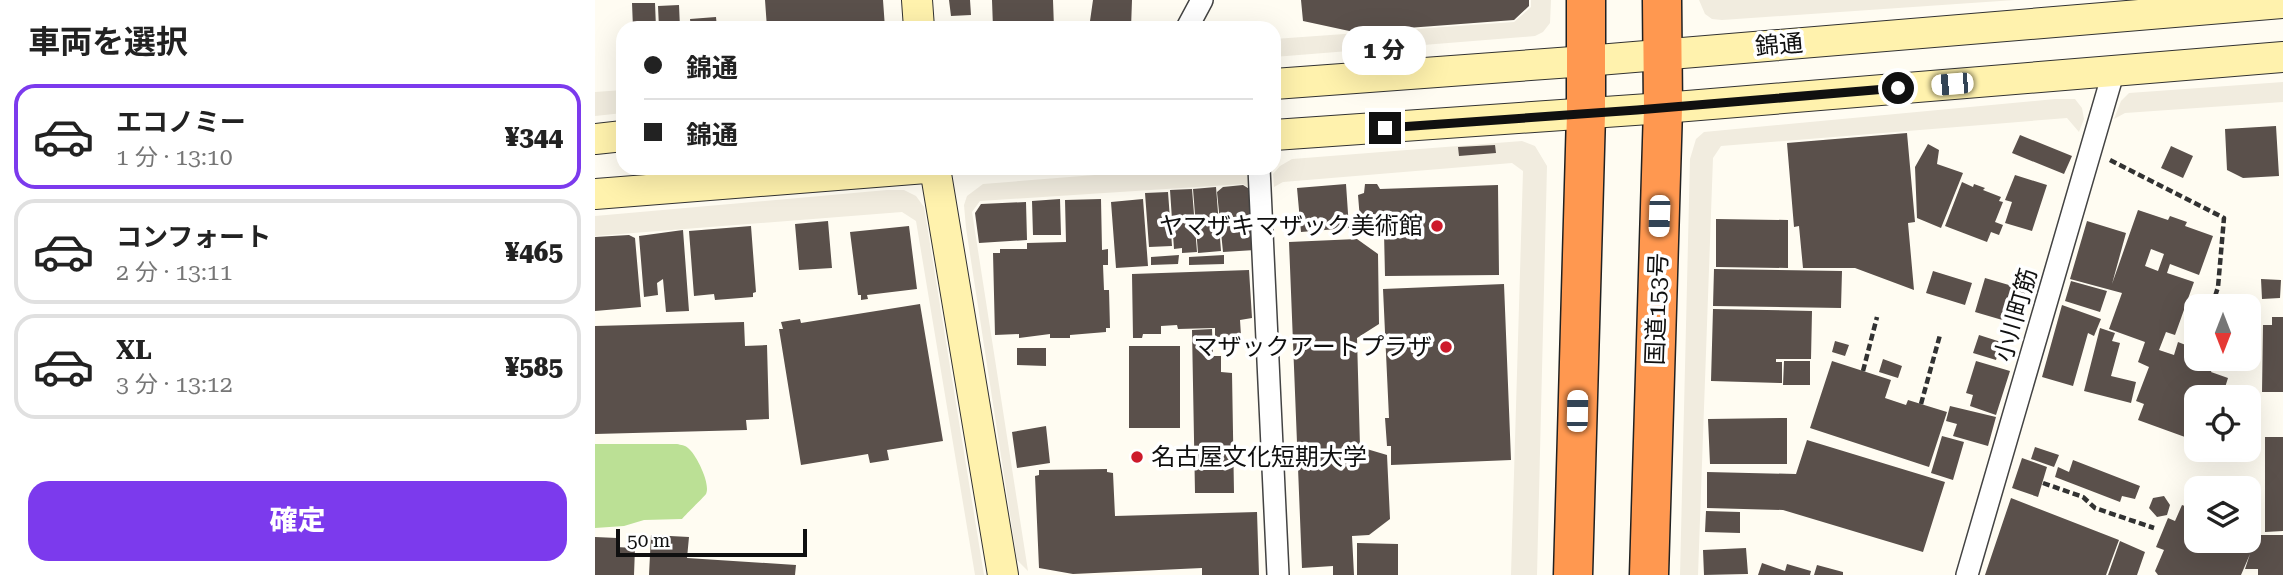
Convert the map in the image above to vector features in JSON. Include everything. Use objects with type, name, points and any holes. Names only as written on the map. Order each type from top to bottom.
[{"type":"highway","points":[[1573,575],[1586,0]]},
{"type":"highway","name":"国道153号","points":[[1649,575],[1663,108],[1662,0]]},
{"type":"street","points":[[917,0],[918,21]]},
{"type":"street","points":[[1191,21],[1202,0]]},
{"type":"street","name":"錦通","points":[[1281,83],[1586,61],[2151,7],[2283,3]]},
{"type":"street","points":[[1281,135],[1663,108],[2283,57]]},
{"type":"street","name":"小川町筋","points":[[1967,575],[2114,70]]},
{"type":"street","points":[[595,139],[616,137]]},
{"type":"street","points":[[595,194],[837,175]]},
{"type":"street","points":[[936,175],[1003,575]]},
{"type":"street","points":[[1259,175],[1277,575]]},
{"type":"path","points":[[2091,150],[2224,218],[2216,294]]},
{"type":"path","points":[[1863,371],[1877,317]]},
{"type":"path","points":[[1921,404],[1940,335]]},
{"type":"path","points":[[2043,482],[2083,497],[2095,508],[2154,528]]},
{"type":"green space","points":[[595,444],[686,446],[702,470],[706,494],[682,519],[644,520],[624,526],[595,528]]},
{"type":"shaded area","points":[[1531,0],[1551,0],[1550,23],[1543,32],[1535,36],[1281,56],[1281,39],[1514,22],[1531,7]]},
{"type":"shaded area","points":[[1699,0],[2015,0],[1722,20],[1712,19],[1705,14]]},
{"type":"shaded area","points":[[2283,82],[2283,102],[2125,113],[2114,119],[2121,101],[2129,93]]},
{"type":"shaded area","points":[[616,90],[616,114],[595,116],[595,92]]},
{"type":"shaded area","points":[[2075,99],[2082,108],[2084,119],[2079,132],[2067,118],[1721,146],[1713,158],[1698,575],[1680,575],[1690,159],[1696,139],[1704,132]]},
{"type":"shaded area","points":[[1522,141],[1535,146],[1547,166],[1537,575],[1511,575],[1523,171],[1512,163],[1283,182],[1274,187],[1273,175],[1281,175],[1281,165],[1292,159]]},
{"type":"shaded area","points":[[1096,175],[1247,175],[1254,191],[1243,184],[980,201],[972,212],[1028,571],[1017,560],[966,228],[964,205],[967,196],[983,184]]},
{"type":"shaded area","points":[[904,190],[916,196],[924,207],[984,575],[975,575],[916,221],[902,212],[595,236],[595,216]]},
{"type":"building","points":[[765,0],[883,0],[884,21],[766,21]]},
{"type":"building","points":[[949,0],[970,0],[971,15],[951,16]]},
{"type":"building","points":[[992,0],[1053,0],[1054,21],[993,21]]},
{"type":"building","points":[[1093,0],[1132,0],[1131,21],[1090,21]]},
{"type":"building","points":[[1301,0],[1529,0],[1529,6],[1514,20],[1354,32],[1303,21]]},
{"type":"building","points":[[632,3],[655,3],[656,21],[633,21]]},
{"type":"building","points":[[679,5],[680,21],[659,21],[658,6]]},
{"type":"building","points":[[716,17],[716,21],[690,21]]},
{"type":"building","points":[[2276,126],[2279,176],[2243,178],[2227,170],[2225,129]]},
{"type":"building","points":[[1907,133],[1915,222],[1908,223],[1914,290],[1855,268],[1803,268],[1799,226],[1794,227],[1787,143]]},
{"type":"building","points":[[2020,135],[2072,156],[2064,174],[2012,153]]},
{"type":"building","points":[[1928,144],[1939,150],[1937,164],[1963,173],[1941,228],[1917,218],[1915,167]]},
{"type":"building","points":[[1495,145],[1496,153],[1459,156],[1458,147]]},
{"type":"building","points":[[2171,146],[2193,156],[2183,178],[2161,168]]},
{"type":"building","points":[[2015,175],[2047,185],[2032,231],[2005,223],[2012,202],[2005,200]]},
{"type":"building","points":[[1962,182],[1985,188],[1983,190],[2001,197],[1999,201],[2003,202],[1995,222],[2003,225],[1999,235],[1991,232],[1987,242],[1945,226]]},
{"type":"building","points":[[1346,184],[1349,228],[1301,232],[1297,188]]},
{"type":"building","points":[[1365,184],[1377,184],[1380,189],[1498,185],[1499,275],[1385,276],[1384,232],[1361,232],[1358,195],[1364,193]]},
{"type":"building","points":[[1243,185],[1251,190],[1255,250],[1223,252],[1217,192],[1223,187]]},
{"type":"building","points":[[1216,187],[1221,251],[1198,253],[1193,189]]},
{"type":"building","points":[[1192,189],[1197,252],[1182,253],[1182,248],[1174,249],[1170,190]]},
{"type":"building","points":[[1168,192],[1172,246],[1149,247],[1145,193]]},
{"type":"building","points":[[1060,199],[1061,235],[1033,235],[1032,201]]},
{"type":"building","points":[[1101,199],[1102,250],[1108,249],[1108,265],[1103,265],[1104,290],[1109,290],[1110,328],[1106,328],[1106,332],[1070,335],[1070,338],[1050,338],[1050,334],[1019,338],[1019,334],[995,335],[993,253],[1000,253],[1000,249],[1027,249],[1027,243],[1066,242],[1065,200]]},
{"type":"building","points":[[1143,199],[1148,266],[1116,268],[1111,202]]},
{"type":"building","points":[[1026,202],[1027,240],[979,243],[975,213],[981,204]]},
{"type":"building","points":[[2138,210],[2168,220],[2170,216],[2187,222],[2185,226],[2213,236],[2199,275],[2170,264],[2167,273],[2194,282],[2190,294],[2184,294],[2184,310],[2175,335],[2166,332],[2159,350],[2174,355],[2178,342],[2184,344],[2184,371],[2211,371],[2228,378],[2226,385],[2184,385],[2184,437],[2138,420],[2144,404],[2136,401],[2149,367],[2138,362],[2145,342],[2109,329],[2122,293],[2070,279],[2087,221],[2126,233],[2112,284]],"holes":[[[2151,249],[2164,254],[2158,271],[2145,266]]]},
{"type":"building","points":[[1716,219],[1788,220],[1788,268],[1716,267]]},
{"type":"building","points":[[828,221],[832,268],[799,270],[795,224]]},
{"type":"building","points":[[751,226],[756,292],[753,297],[715,300],[714,294],[694,296],[689,231]]},
{"type":"building","points":[[909,226],[917,289],[867,295],[868,299],[861,300],[861,295],[858,295],[850,232]]},
{"type":"building","points":[[683,230],[689,311],[666,312],[663,279],[657,283],[658,295],[644,297],[639,236]]},
{"type":"building","points":[[629,235],[635,238],[641,307],[595,311],[595,237]]},
{"type":"building","points":[[1357,239],[1378,254],[1379,324],[1357,338],[1360,447],[1387,455],[1390,519],[1369,535],[1352,536],[1354,575],[1333,575],[1333,566],[1302,568],[1289,242]]},
{"type":"building","points":[[1179,255],[1178,264],[1151,265],[1151,257]]},
{"type":"building","points":[[1224,255],[1224,264],[1189,265],[1189,257]]},
{"type":"building","points":[[1714,269],[1842,271],[1841,308],[1713,306]]},
{"type":"building","points":[[1249,270],[1252,318],[1240,320],[1241,336],[1215,337],[1215,328],[1178,329],[1177,325],[1161,326],[1161,334],[1143,334],[1142,338],[1133,338],[1132,274]]},
{"type":"building","points":[[1933,271],[1972,283],[1965,305],[1926,293]]},
{"type":"building","points":[[1985,278],[2026,290],[2016,324],[1975,312]]},
{"type":"building","points":[[2261,279],[2281,280],[2280,298],[2262,299]]},
{"type":"building","points":[[2071,281],[2107,291],[2100,312],[2065,301]]},
{"type":"building","name":"マザックアートプラザ","points":[[1504,284],[1511,460],[1391,465],[1391,446],[1387,446],[1385,418],[1389,418],[1383,289]]},
{"type":"building","points":[[920,304],[943,441],[887,450],[889,460],[870,463],[868,454],[801,465],[779,329],[783,329],[781,322],[800,319],[801,323]]},
{"type":"building","points":[[2062,305],[2101,319],[2094,336],[2088,333],[2073,386],[2042,377]]},
{"type":"building","points":[[1713,309],[1812,311],[1811,359],[1776,359],[1776,362],[1782,362],[1782,383],[1711,381]]},
{"type":"building","points":[[2272,317],[2283,317],[2283,392],[2262,392],[2263,325],[2272,325]]},
{"type":"building","points":[[744,322],[745,346],[767,345],[769,419],[746,420],[747,430],[595,434],[595,326]]},
{"type":"building","points":[[2100,328],[2115,333],[2112,341],[2120,343],[2111,376],[2136,382],[2131,403],[2084,391]]},
{"type":"building","points":[[1212,329],[1213,356],[1221,356],[1221,372],[1232,373],[1234,493],[1195,493],[1192,330]]},
{"type":"building","points":[[1979,335],[2001,342],[1996,360],[1973,353]]},
{"type":"building","points":[[1835,341],[1849,345],[1845,356],[1832,352]]},
{"type":"building","points":[[1129,346],[1180,346],[1180,428],[1129,428]]},
{"type":"building","points":[[1017,348],[1046,348],[1046,366],[1017,365]]},
{"type":"building","points":[[1883,359],[1902,366],[1898,378],[1879,372]]},
{"type":"building","points":[[1784,361],[1810,361],[1810,385],[1783,385]]},
{"type":"building","points":[[1832,361],[1891,380],[1885,398],[1906,405],[1908,400],[1947,412],[1929,467],[1810,428]]},
{"type":"building","points":[[1976,361],[2010,371],[1996,415],[1970,406],[1973,395],[1966,393]]},
{"type":"building","points":[[1950,406],[1996,417],[1988,446],[1953,436],[1957,424],[1946,421]]},
{"type":"building","points":[[1787,418],[1787,464],[1710,464],[1708,419]]},
{"type":"building","points":[[1046,426],[1050,463],[1017,468],[1012,432]]},
{"type":"building","points":[[1942,436],[1964,442],[1953,480],[1931,473]]},
{"type":"building","points":[[2265,437],[2283,437],[2283,531],[2265,532]]},
{"type":"building","points":[[1807,440],[1945,482],[1923,552],[1783,510],[1707,508],[1707,472],[1796,474]]},
{"type":"building","points":[[2035,447],[2059,455],[2054,467],[2031,459]]},
{"type":"building","points":[[2022,458],[2047,467],[2038,497],[2012,488]]},
{"type":"building","points":[[2073,460],[2140,486],[2135,499],[2122,496],[2120,502],[2055,477],[2058,467],[2069,472]]},
{"type":"building","points":[[1107,469],[1107,472],[1113,473],[1115,516],[1257,512],[1259,575],[1202,575],[1202,568],[1073,574],[1039,568],[1035,476],[1039,475],[1039,470]]},
{"type":"building","points":[[2164,496],[2170,505],[2167,515],[2157,517],[2149,508],[2153,498]]},
{"type":"building","points":[[2011,498],[2119,540],[2106,575],[1985,575]]},
{"type":"building","points":[[2184,506],[2184,553],[2261,553],[2261,535],[2283,535],[2283,575],[2258,575],[2258,569],[2245,569],[2250,554],[2241,575],[2158,575],[2155,571],[2164,550],[2156,547],[2168,518],[2175,521]]},
{"type":"building","points":[[1706,511],[1740,512],[1740,533],[1705,532]]},
{"type":"building","points":[[651,535],[689,537],[687,558],[796,565],[795,575],[649,575]]},
{"type":"building","points":[[595,537],[617,538],[616,547],[635,548],[634,575],[595,575]]},
{"type":"building","points":[[2120,541],[2145,552],[2137,575],[2108,575]]},
{"type":"building","points":[[1357,543],[1398,544],[1398,575],[1357,575]]},
{"type":"building","points":[[1746,548],[1748,574],[1704,575],[1703,550]]},
{"type":"building","points":[[1762,563],[1785,571],[1787,564],[1811,571],[1810,575],[1758,575]]},
{"type":"building","points":[[1817,565],[1843,572],[1843,575],[1814,575]]},
{"type":"place","name":"ヤマザキマザック美術館","points":[[1437,226]]},
{"type":"place","name":"マザックアートプラザ","points":[[1446,347]]},
{"type":"place","name":"名古屋文化短期大学","points":[[1137,457]]},
{"type":"route","points":[[1385,128],[1898,88]]}]
